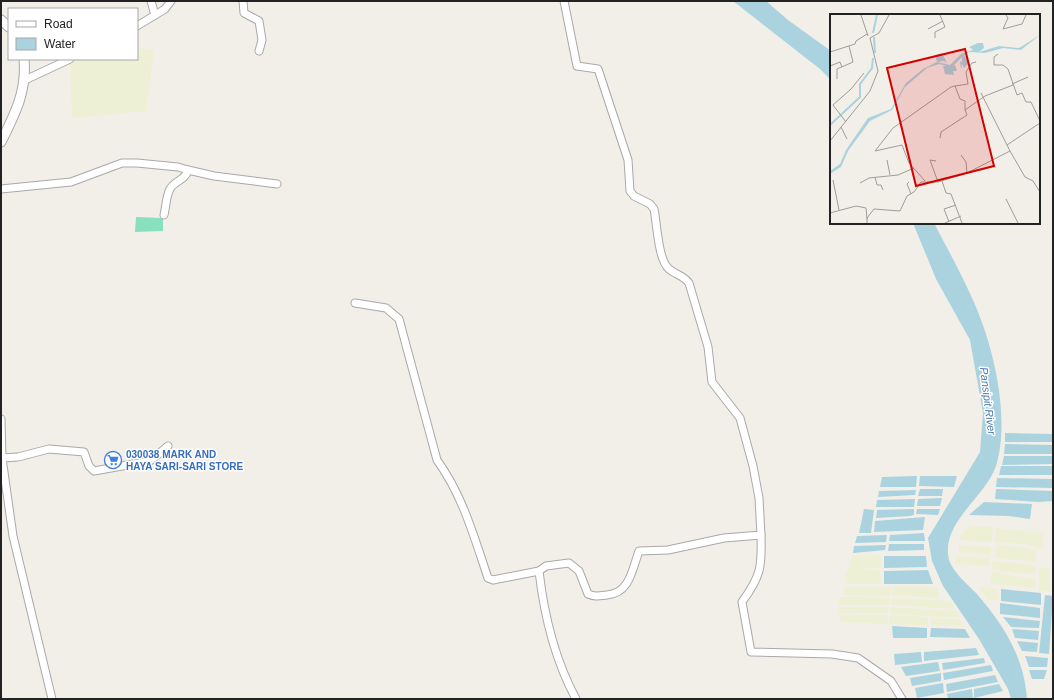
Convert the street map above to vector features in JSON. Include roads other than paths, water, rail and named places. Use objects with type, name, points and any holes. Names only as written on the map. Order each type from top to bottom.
[{"type":"street","points":[[151,1],[155,15]]},
{"type":"street","points":[[138,25],[164,9],[171,1]]},
{"type":"street","points":[[243,1],[244,13],[260,21],[262,40],[259,51]]},
{"type":"street","points":[[564,1],[577,66],[598,69],[628,160],[630,191],[634,196],[650,204],[654,209],[663,259],[668,269],[684,277],[689,283],[708,347],[712,382],[740,418],[759,498],[761,535],[762,558],[756,582],[742,602],[751,652],[832,654],[858,658],[891,681],[902,699]]},
{"type":"street","points":[[1,142],[18,109],[25,80],[24,60]]},
{"type":"street","points":[[25,80],[68,60]]},
{"type":"street","points":[[1,189],[71,182],[122,163],[178,167],[214,176],[277,184]]},
{"type":"street","points":[[164,215],[170,189],[174,184],[183,179],[188,170]]},
{"type":"street","points":[[355,303],[386,308],[399,318],[437,460],[450,478],[467,514],[488,578],[493,580],[539,571],[546,566],[569,563],[579,571],[588,594],[594,597],[614,595],[627,586],[639,551],[668,550],[724,538],[761,535]]},
{"type":"street","points":[[1,419],[2,458],[13,536],[52,699]]},
{"type":"street","points":[[2,458],[18,457],[49,449],[84,452],[89,466],[94,471],[150,461],[168,446]]},
{"type":"street","points":[[539,571],[541,589],[555,654],[576,699]]},
{"type":"water","points":[[733,1],[766,1],[788,20],[830,50],[830,79],[820,69]]},
{"type":"water","name":"Pansipit River","points":[[913,224],[935,224],[959,270],[980,316],[993,358],[998,381],[1002,426],[996,466],[983,489],[957,522],[951,534],[948,547],[949,560],[957,573],[986,605],[1003,629],[1017,655],[1022,669],[1027,699],[1011,699],[1008,689],[979,639],[943,586],[932,561],[928,538],[980,452],[983,413],[970,340],[936,279]]},
{"type":"water","points":[[1005,433],[1053,434],[1053,442],[1005,442]]},
{"type":"water","points":[[1005,444],[1053,445],[1053,454],[1004,454]]},
{"type":"water","points":[[1004,456],[1053,456],[1053,464],[1002,465]]},
{"type":"water","points":[[1001,466],[1053,466],[1053,475],[999,475]]},
{"type":"water","points":[[917,476],[916,487],[880,487],[882,477]]},
{"type":"water","points":[[920,476],[957,476],[954,487],[919,486]]},
{"type":"water","points":[[997,478],[1053,479],[1053,488],[996,487]]},
{"type":"water","points":[[920,489],[943,489],[942,496],[918,496]]},
{"type":"water","points":[[996,489],[1053,491],[1053,501],[1038,502],[995,499]]},
{"type":"water","points":[[916,490],[915,495],[878,497],[879,491]]},
{"type":"water","points":[[942,498],[940,506],[917,506],[918,499]]},
{"type":"water","points":[[915,499],[914,507],[876,507],[877,500]]},
{"type":"water","points":[[984,502],[1032,504],[1030,519],[1009,516],[969,515]]},
{"type":"water","points":[[864,509],[874,510],[871,533],[859,533]]},
{"type":"water","points":[[914,509],[914,515],[910,516],[876,518],[877,510]]},
{"type":"water","points":[[917,509],[940,509],[938,515],[916,514]]},
{"type":"water","points":[[925,517],[923,530],[874,532],[875,521]]},
{"type":"water","points":[[924,533],[925,541],[889,541],[890,535]]},
{"type":"water","points":[[887,535],[886,542],[855,543],[857,536]]},
{"type":"water","points":[[889,544],[924,544],[924,550],[888,551]]},
{"type":"water","points":[[886,545],[885,550],[853,553],[854,546]]},
{"type":"water","points":[[884,556],[926,556],[927,567],[884,568]]},
{"type":"water","points":[[928,570],[933,584],[884,584],[884,571]]},
{"type":"water","points":[[1001,589],[1041,593],[1041,605],[1001,601]]},
{"type":"water","points":[[1045,595],[1053,596],[1049,654],[1039,653]]},
{"type":"water","points":[[1000,603],[1040,608],[1040,618],[1000,614]]},
{"type":"water","points":[[1003,617],[1040,621],[1039,628],[1011,627]]},
{"type":"water","points":[[892,626],[927,628],[927,638],[893,638]]},
{"type":"water","points":[[931,628],[965,629],[970,638],[930,637]]},
{"type":"water","points":[[1012,629],[1039,631],[1038,640],[1015,638]]},
{"type":"water","points":[[1017,641],[1038,643],[1037,652],[1022,651]]},
{"type":"water","points":[[976,648],[979,655],[924,661],[924,652]]},
{"type":"water","points":[[921,652],[922,662],[895,665],[894,654]]},
{"type":"water","points":[[1025,656],[1048,658],[1047,667],[1029,667]]},
{"type":"water","points":[[984,658],[985,663],[943,670],[942,663]]},
{"type":"water","points":[[938,662],[940,671],[906,676],[901,667]]},
{"type":"water","points":[[991,665],[993,671],[944,680],[943,673]]},
{"type":"water","points":[[1029,670],[1047,670],[1044,679],[1032,679]]},
{"type":"water","points":[[941,673],[941,681],[912,686],[910,678]]},
{"type":"water","points":[[995,675],[998,682],[947,692],[946,684]]},
{"type":"water","points":[[943,683],[944,693],[917,698],[915,688]]},
{"type":"water","points":[[999,684],[1003,691],[974,698],[974,689]]},
{"type":"water","points":[[972,689],[973,698],[948,699],[947,694]]},
{"type":"place","name":"030038 MARK AND HAYA SARI-SARI STORE","points":[[113,460]]}]
